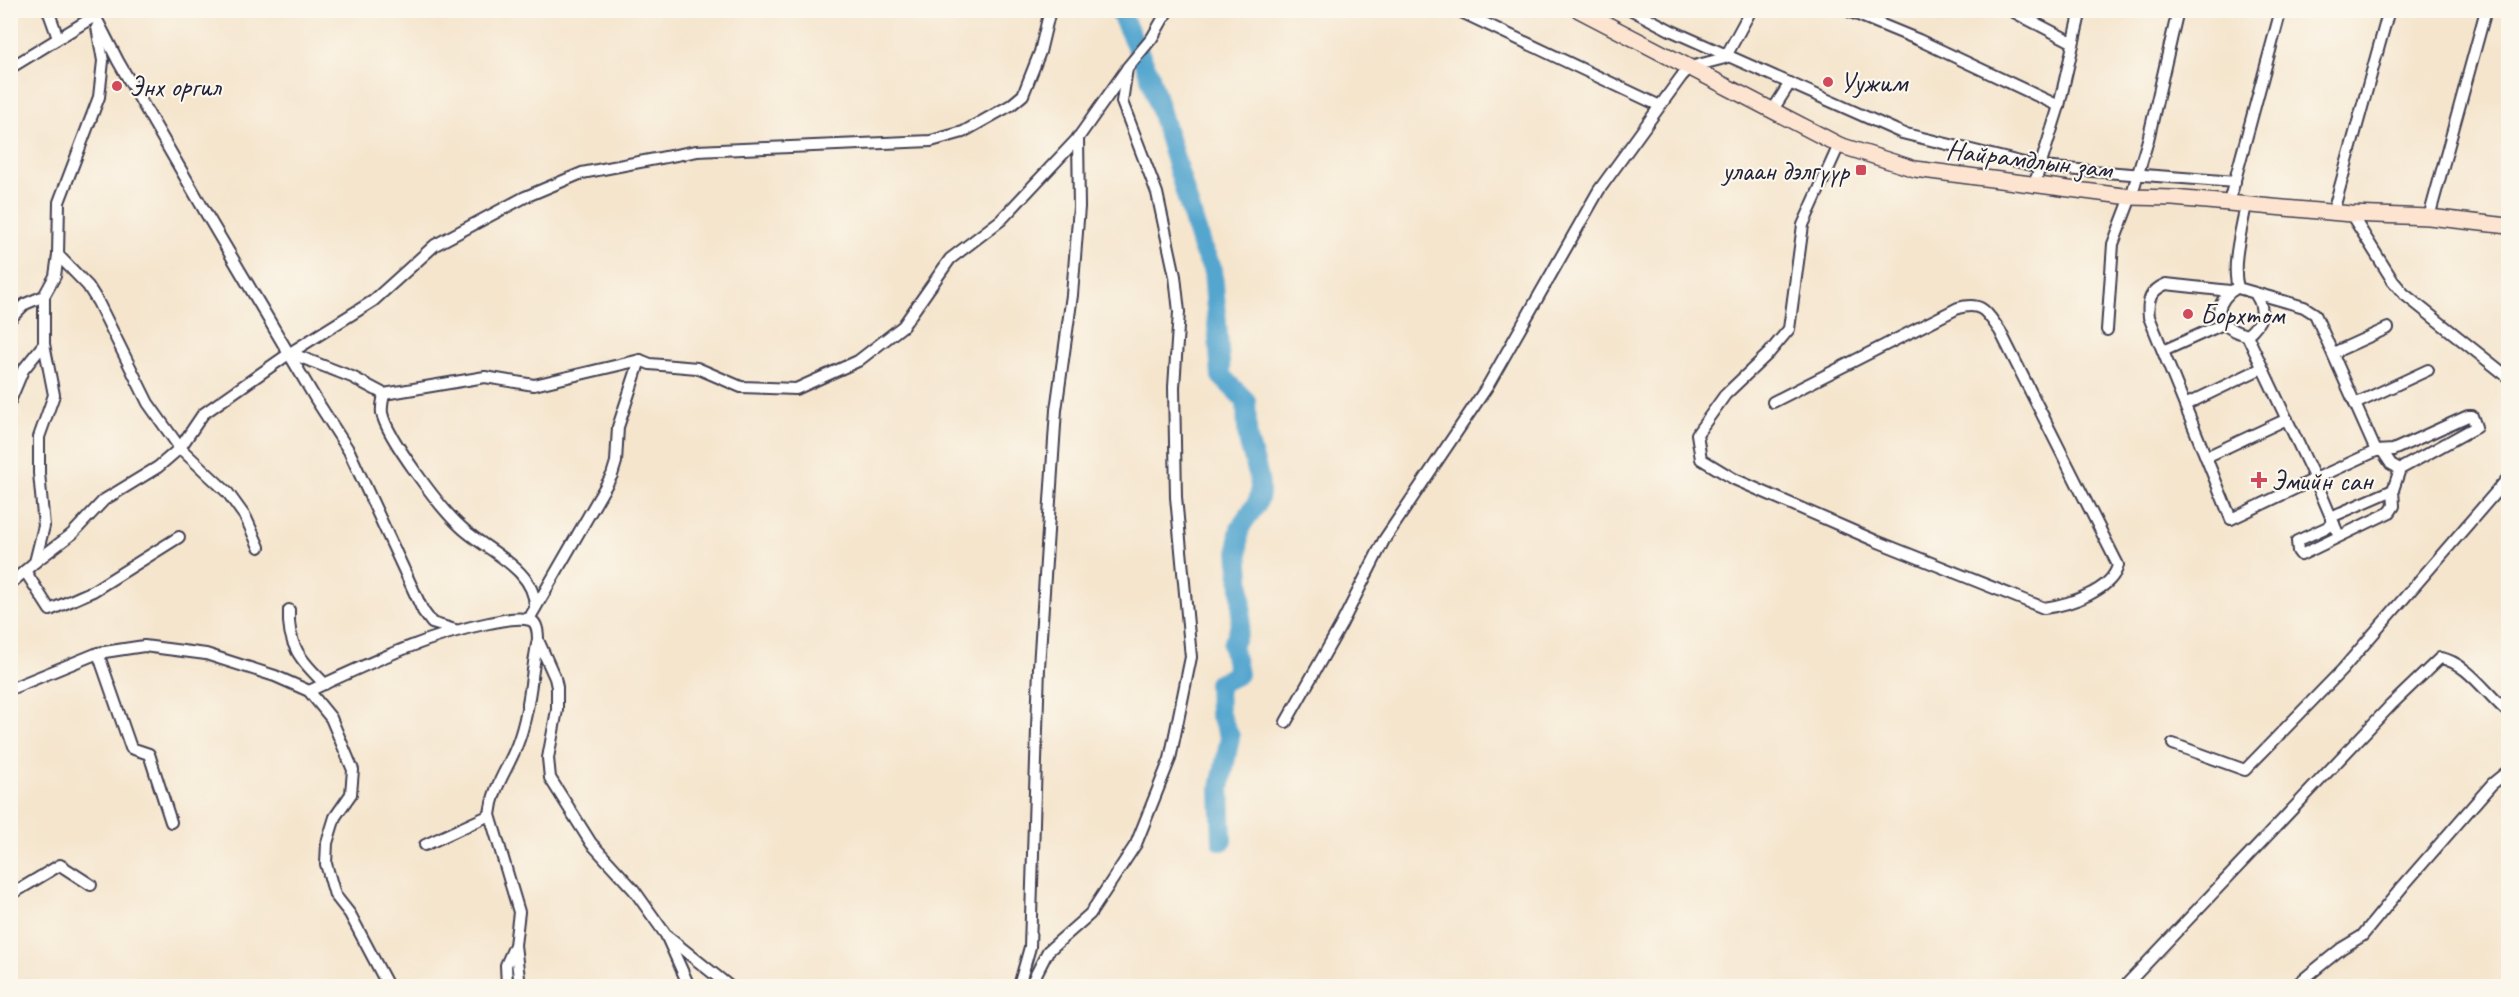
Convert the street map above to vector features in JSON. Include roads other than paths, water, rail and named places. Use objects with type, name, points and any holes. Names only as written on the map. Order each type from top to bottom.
[{"type":"main road","name":"Найрамдлын зам","points":[[1579,10],[1839,145],[1915,169],[2131,197],[2229,202],[2351,214],[2429,217],[2508,226]]},
{"type":"street","points":[[48,10],[58,38]]},
{"type":"street","points":[[10,584],[72,534],[104,500],[158,467],[180,448],[203,414],[290,353],[374,301],[435,245],[518,200],[582,173],[697,151],[931,141],[963,132],[1011,105],[1023,95],[1040,52],[1050,10]]},
{"type":"street","points":[[290,353],[351,377],[384,394],[486,377],[534,385],[640,360],[650,364],[697,368],[741,387],[796,389],[858,361],[903,326],[950,259],[1001,220],[1078,137],[1128,67],[1152,38],[1168,10]]},
{"type":"street","points":[[1457,10],[1658,105]]},
{"type":"street","points":[[1632,10],[1902,133],[2040,167],[2235,182]]},
{"type":"street","points":[[1286,722],[1341,625],[1384,540],[1487,387],[1599,190],[1658,105],[1690,68],[1725,58],[1751,10]]},
{"type":"street","points":[[1846,10],[1919,40],[2059,106]]},
{"type":"street","points":[[2010,10],[2072,42]]},
{"type":"street","points":[[2034,186],[2059,106],[2081,10]]},
{"type":"street","points":[[2107,330],[2113,244],[2131,197],[2148,140],[2178,10]]},
{"type":"street","points":[[2229,202],[2281,10]]},
{"type":"street","points":[[2333,212],[2389,10]]},
{"type":"street","points":[[2429,217],[2486,10]]},
{"type":"street","points":[[10,68],[94,13]]},
{"type":"street","points":[[94,13],[118,61],[315,398],[349,451],[423,611],[432,623],[455,630]]},
{"type":"street","points":[[35,562],[44,526],[39,473],[39,437],[54,395],[44,344],[44,296],[55,276],[58,255],[59,202],[99,97],[103,61],[94,13]]},
{"type":"street","points":[[1030,987],[1048,951],[1090,915],[1136,844],[1170,759],[1191,657],[1176,497],[1174,387],[1179,312],[1175,276],[1157,193],[1122,102],[1128,67]]},
{"type":"street","points":[[1772,111],[1790,83]]},
{"type":"street","points":[[1019,987],[1030,947],[1039,667],[1056,411],[1072,295],[1079,207],[1078,137]]},
{"type":"street","points":[[1773,402],[1958,308],[1972,304],[1984,310],[2000,332],[2118,565],[2116,576],[2066,605],[2044,608],[1876,541],[1734,479],[1701,459],[1697,434],[1725,395],[1769,353],[1789,329],[1803,225],[1839,145]]},
{"type":"street","points":[[2246,204],[2234,290],[2220,305],[2219,313],[2223,324],[2234,332],[2247,335]]},
{"type":"street","points":[[2351,214],[2404,294],[2508,377]]},
{"type":"street","points":[[58,255],[88,286],[98,302],[148,403],[180,448],[228,493],[246,518],[259,547]]},
{"type":"street","points":[[2393,490],[2297,541],[2298,551],[2301,555],[2390,512],[2394,506],[2393,490],[2400,469],[2475,429],[2472,416],[2393,450],[2380,452],[2315,479],[2231,519],[2149,317],[2147,306],[2152,293],[2166,284],[2234,290],[2311,310],[2316,316],[2355,404],[2380,452],[2391,464],[2400,469]]},
{"type":"street","points":[[2247,335],[2256,327],[2263,314],[2261,303],[2256,295]]},
{"type":"street","points":[[10,306],[25,304],[44,296]]},
{"type":"street","points":[[10,319],[25,304]]},
{"type":"street","points":[[2163,351],[2223,324]]},
{"type":"street","points":[[2333,353],[2388,328]]},
{"type":"street","points":[[2247,335],[2340,536]]},
{"type":"street","points":[[10,401],[23,370],[44,344]]},
{"type":"street","points":[[529,619],[612,476],[616,462],[618,427],[640,360]]},
{"type":"street","points":[[2185,405],[2262,368]]},
{"type":"street","points":[[2355,404],[2428,370]]},
{"type":"street","points":[[384,394],[381,412],[412,468],[460,526],[519,573],[531,587],[536,598],[535,608]]},
{"type":"street","points":[[2206,457],[2287,419]]},
{"type":"street","points":[[2173,744],[2245,770],[2342,670],[2508,478]]},
{"type":"street","points":[[25,571],[50,610],[93,591],[179,537]]},
{"type":"street","points":[[289,610],[288,629],[303,663],[325,684]]},
{"type":"street","points":[[309,691],[402,648],[455,630],[506,620],[529,619]]},
{"type":"street","points":[[520,987],[515,945],[519,912],[490,815],[492,799],[502,773],[516,747],[526,714],[538,639],[537,628],[529,619]]},
{"type":"street","points":[[538,639],[555,678],[556,687],[557,710],[548,758],[550,778],[591,843],[634,890],[666,935],[689,987]]},
{"type":"street","points":[[10,689],[99,653],[144,646],[206,654],[274,676],[309,691],[331,718],[353,770],[351,794],[335,817],[327,843],[326,864],[335,895],[350,914],[388,987]]},
{"type":"street","points":[[99,653],[131,748],[149,754],[171,822]]},
{"type":"street","points":[[2125,987],[2391,705],[2440,658],[2449,660],[2470,675],[2508,712]]},
{"type":"street","points":[[2295,987],[2342,948],[2362,936],[2492,784],[2508,771]]},
{"type":"street","points":[[425,845],[490,815]]},
{"type":"street","points":[[10,895],[60,865],[91,885]]},
{"type":"street","points":[[666,935],[729,987]]},
{"type":"street","points":[[507,987],[506,964],[515,945]]},
{"type":"waterway","points":[[1119,10],[1149,73],[1202,248],[1213,270],[1221,376],[1246,401],[1248,438],[1260,485],[1257,503],[1239,532],[1242,604],[1238,632],[1232,645],[1238,674],[1218,684],[1219,713],[1230,737],[1220,788],[1222,841]]},
{"type":"place","name":"Уужим","points":[[1828,82]]},
{"type":"place","name":"Энх оргил","points":[[117,86]]},
{"type":"place","name":"улаан дэлгүүр","points":[[1861,170]]},
{"type":"place","name":"Борхтом","points":[[2188,314]]},
{"type":"place","name":"Эмийн сан","points":[[2259,480]]}]
